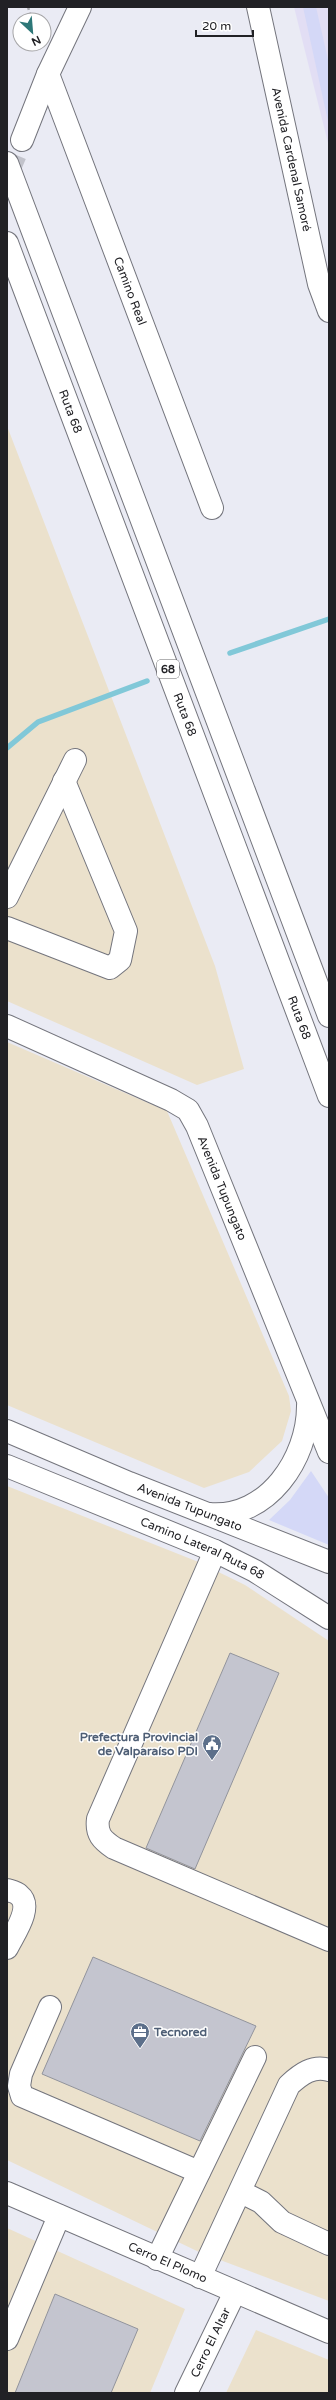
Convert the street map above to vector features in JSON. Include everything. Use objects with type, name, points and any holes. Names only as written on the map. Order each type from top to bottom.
[{"type":"main road","points":[[22,140],[48,74],[80,7]]},
{"type":"main road","name":"Avenida Cardenal Samoré","points":[[258,7],[317,277],[329,311]]},
{"type":"main road","name":"Camino Real","points":[[48,74],[212,508]]},
{"type":"main road","name":"68","points":[[7,163],[329,1016]]},
{"type":"main road","name":"Ruta 68","points":[[7,243],[329,1096]]},
{"type":"main road","points":[[7,897],[75,760]]},
{"type":"main road","points":[[7,928],[110,968],[120,960],[126,931],[64,781]]},
{"type":"main road","name":"Avenida Tupungato","points":[[7,1026],[171,1100],[188,1110],[197,1126],[329,1452]]},
{"type":"main road","points":[[207,1514],[219,1515],[248,1506],[261,1498],[284,1478],[302,1445],[308,1419],[308,1403]]},
{"type":"main road","name":"Avenida Tupungato","points":[[7,1431],[207,1514],[329,1562]]},
{"type":"main road","name":"Camino Lateral Ruta 68","points":[[7,1466],[215,1551],[281,1586],[329,1618]]},
{"type":"main road","points":[[215,1551],[98,1819],[97,1828],[100,1836],[114,1848],[329,1940]]},
{"type":"main road","points":[[7,1890],[19,1895],[24,1902],[25,1911],[7,1948]]},
{"type":"main road","points":[[50,2007],[21,2074],[19,2086],[22,2096],[199,2172]]},
{"type":"main road","points":[[157,2259],[255,2057]]},
{"type":"main road","points":[[200,2277],[241,2192],[289,2085],[302,2073],[321,2068],[329,2070]]},
{"type":"main road","points":[[241,2192],[261,2202],[282,2222],[329,2244]]},
{"type":"main road","name":"Cerro El Plomo","points":[[7,2193],[329,2332]]},
{"type":"main road","points":[[7,2339],[59,2216]]},
{"type":"main road","name":"Cerro El Altar","points":[[186,2393],[235,2292]]},
{"type":"shaded area","points":[[294,7],[329,7],[329,147]]},
{"type":"shaded area","points":[[303,7],[316,7],[329,64],[329,126]]},
{"type":"shaded area","points":[[7,426],[215,966],[244,1069],[197,1085],[7,1001]]},
{"type":"shaded area","points":[[7,1042],[167,1111],[289,1396],[291,1411],[282,1441],[249,1472],[204,1488],[7,1405]]},
{"type":"shaded area","points":[[311,1471],[329,1498],[329,1545],[269,1520],[290,1500]]},
{"type":"shaded area","points":[[7,1486],[196,1561],[245,1585],[329,1641],[329,2301],[199,2252],[7,2160]]},
{"type":"shaded area","points":[[7,2228],[185,2309],[150,2393],[7,2393]]},
{"type":"shaded area","points":[[256,2330],[329,2360],[329,2393],[226,2393]]},
{"type":"building","name":"Prefectura Provincial de Valparaíso PDI","points":[[230,1653],[279,1673],[195,1869],[146,1848]]},
{"type":"building","points":[[93,1957],[256,2026],[200,2141],[42,2074]]},
{"type":"building","points":[[55,2294],[138,2329],[111,2393],[15,2393]]},
{"type":"waterway","points":[[230,653],[329,619]]},
{"type":"waterway","points":[[7,748],[38,722],[147,681]]},
{"type":"tunnel","points":[[7,175],[22,140]]},
{"type":"place","name":"Prefectura Provincial de Valparaíso PDI","points":[[212,1761]]},
{"type":"place","name":"Tecnored","points":[[140,2049]]}]
